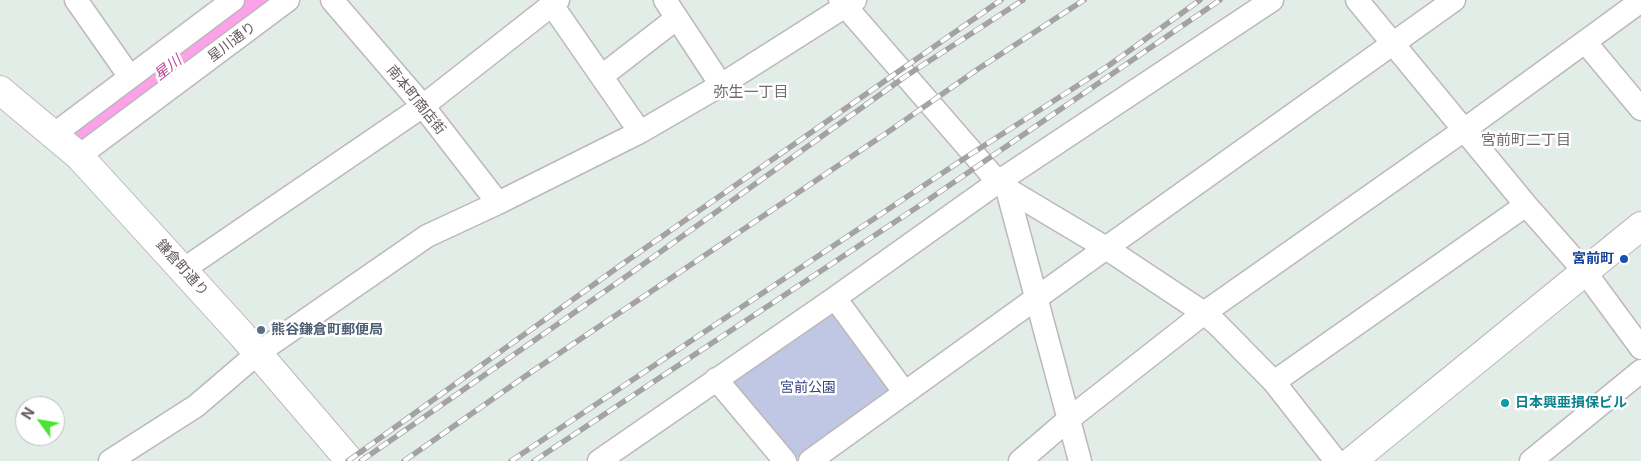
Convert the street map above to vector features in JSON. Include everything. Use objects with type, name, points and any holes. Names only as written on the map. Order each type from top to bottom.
[{"type":"street","points":[[76,0],[130,77]]},
{"type":"street","points":[[53,134],[233,0]]},
{"type":"street","name":"星川通り","points":[[79,156],[288,0]]},
{"type":"street","name":"南本町商店街","points":[[332,0],[423,106],[498,203]]},
{"type":"street","points":[[599,461],[716,379],[1272,0]]},
{"type":"street","points":[[1357,0],[1526,205],[1585,272],[1641,348]]},
{"type":"street","points":[[810,461],[1454,0]]},
{"type":"street","points":[[1020,461],[1069,419],[1204,313],[1586,43],[1641,1]]},
{"type":"street","points":[[184,269],[423,106],[555,2],[640,132]]},
{"type":"street","points":[[110,461],[196,406],[258,353],[427,236],[640,132],[721,84],[847,2],[1003,185],[1106,248],[1204,313],[1274,382],[1336,461]]},
{"type":"street","points":[[602,76],[671,9],[721,84]]},
{"type":"street","points":[[1586,43],[1641,109]]},
{"type":"street","name":"鎌倉町通り","points":[[0,90],[79,156],[184,269],[350,461]]},
{"type":"street","points":[[1003,185],[1080,461]]},
{"type":"street","points":[[1274,382],[1526,205]]},
{"type":"street","points":[[1352,461],[1641,226]]},
{"type":"street","points":[[835,298],[905,393]]},
{"type":"street","points":[[1531,461],[1641,371]]},
{"type":"street","points":[[716,379],[785,461]]},
{"type":"green space","name":"宮前公園","points":[[834,309],[893,391],[794,460],[730,380]]},
{"type":"waterway","name":"星川","points":[[80,136],[257,0]]},
{"type":"railway","points":[[348,461],[621,265],[1001,0]]},
{"type":"railway","points":[[361,461],[624,278],[906,76],[1023,0]]},
{"type":"railway","points":[[404,461],[527,375],[888,132],[978,69],[1084,0]]},
{"type":"railway","points":[[511,461],[968,156],[1108,66],[1200,0]]},
{"type":"railway","points":[[534,461],[928,200],[1220,0]]},
{"type":"place","name":"宮前町","points":[[1624,259]]},
{"type":"place","name":"熊谷鎌倉町郵便局","points":[[261,330]]},
{"type":"place","name":"日本興亜損保ビル","points":[[1505,403]]},
{"type":"district","name":"弥生一丁目","points":[[751,92]]},
{"type":"district","name":"宮前町二丁目","points":[[1526,140]]}]
